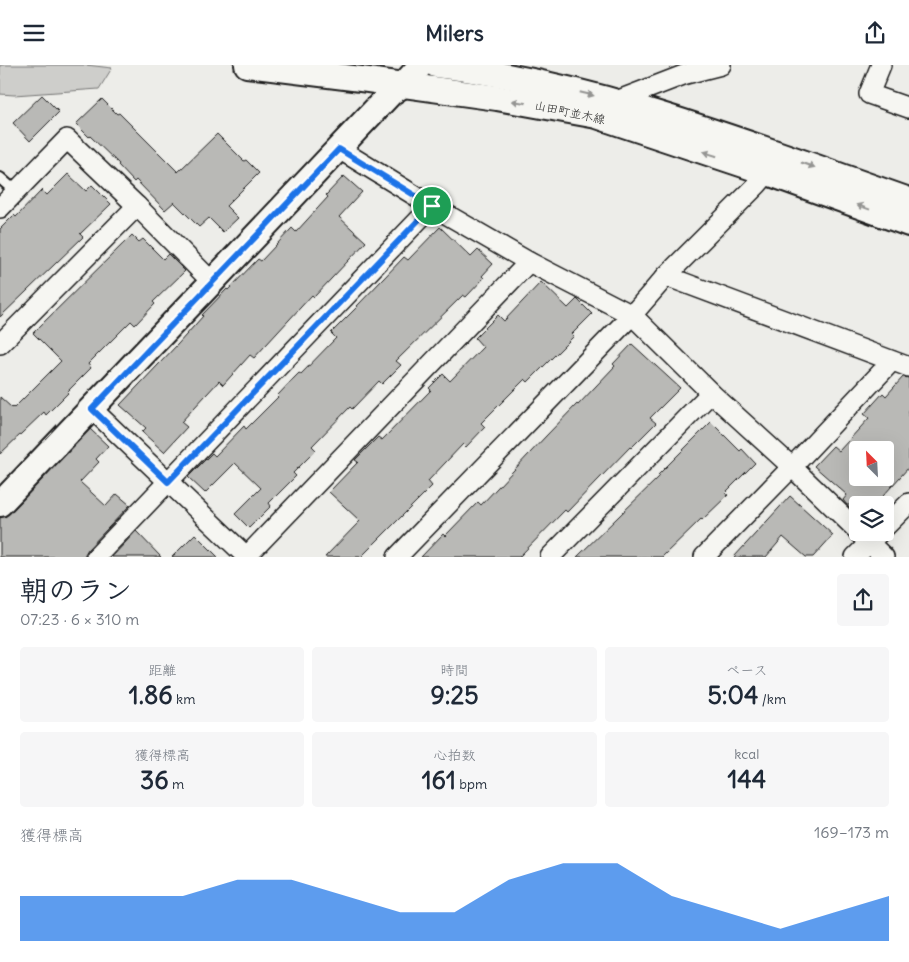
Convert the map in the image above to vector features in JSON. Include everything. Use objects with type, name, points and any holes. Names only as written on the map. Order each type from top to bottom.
[{"type":"street","name":"山田町並木線","points":[[247,65],[318,69],[403,85],[496,98],[598,116],[909,200]]},
{"type":"street","points":[[0,503],[92,409],[391,93],[403,85],[421,65]]},
{"type":"street","name":"山田町並木線","points":[[436,65],[551,85],[616,101],[737,140],[775,164],[909,224]]},
{"type":"street","points":[[598,116],[616,101],[685,70],[721,65]]},
{"type":"street","points":[[881,65],[869,94],[909,108]]},
{"type":"street","points":[[0,209],[68,139],[212,282]]},
{"type":"street","points":[[339,149],[529,262],[632,315],[711,393],[849,519]]},
{"type":"street","points":[[397,557],[632,315],[666,276],[775,164]]},
{"type":"street","points":[[0,344],[137,206]]},
{"type":"street","points":[[96,557],[432,206]]},
{"type":"street","points":[[92,409],[246,557],[529,262]]},
{"type":"street","points":[[666,276],[901,364],[792,467],[704,557]]},
{"type":"street","points":[[550,557],[711,393]]},
{"type":"street","points":[[894,518],[909,503]]},
{"type":"street","points":[[855,557],[863,541]]},
{"type":"street","points":[[871,541],[884,557]]},
{"type":"lane","points":[[0,178],[16,192]]},
{"type":"shaded area","points":[[0,65],[86,65],[112,68],[99,89],[14,95],[0,94]]},
{"type":"building","points":[[42,95],[59,112],[30,141],[13,123]]},
{"type":"building","points":[[102,99],[117,114],[119,113],[178,172],[217,134],[259,173],[226,206],[238,218],[223,232],[209,218],[199,227],[174,202],[165,210],[76,124]]},
{"type":"building","points":[[68,174],[86,191],[92,185],[111,204],[80,234],[83,237],[0,317],[0,229],[14,215],[16,217],[42,190],[47,195]]},
{"type":"building","points":[[344,176],[362,192],[339,217],[366,242],[314,297],[312,295],[254,358],[250,355],[223,385],[219,381],[181,422],[187,427],[164,452],[142,432],[146,428],[120,405],[227,289],[258,259],[261,261],[292,228],[296,232],[328,197],[326,195]]},
{"type":"building","points":[[440,227],[471,257],[478,250],[493,264],[482,276],[484,278],[466,297],[463,295],[396,361],[401,365],[382,384],[379,381],[352,409],[350,407],[312,446],[316,450],[293,473],[296,476],[269,503],[271,506],[249,528],[235,514],[261,488],[235,463],[205,493],[188,477],[212,453],[215,456],[244,426],[246,429],[294,378],[299,373],[301,374],[336,338],[331,333],[404,257],[408,260]]},
{"type":"building","points":[[132,235],[139,242],[143,239],[163,259],[168,254],[185,271],[153,302],[155,304],[135,325],[131,321],[88,364],[91,368],[46,415],[44,412],[0,454],[0,397],[14,408],[61,361],[33,333]]},
{"type":"building","points":[[541,282],[568,308],[577,299],[592,314],[572,334],[574,336],[528,382],[525,379],[481,423],[485,427],[466,447],[463,444],[428,481],[432,486],[361,557],[325,557],[360,521],[329,492],[358,462],[355,460],[378,437],[382,440],[431,390],[429,388],[443,374],[450,381],[483,347],[475,338],[498,315],[504,321]]},
{"type":"building","points":[[632,344],[680,388],[650,418],[656,423],[519,557],[421,557],[443,534],[445,536],[478,502],[481,505],[615,366],[613,364]]},
{"type":"building","points":[[903,377],[909,378],[909,467],[894,484],[894,441],[849,441],[849,486],[892,486],[883,496],[849,496],[849,505],[847,505],[843,500],[847,495],[814,466],[833,446],[839,451],[869,418],[864,414],[883,393],[886,396]]},
{"type":"building","points":[[711,422],[755,463],[725,493],[728,495],[662,557],[577,557],[660,476],[658,475]]},
{"type":"building","points":[[90,429],[108,446],[96,459],[99,462],[80,482],[106,506],[117,494],[130,505],[88,549],[85,557],[0,557],[0,518],[10,513]]},
{"type":"building","points":[[790,496],[833,535],[813,557],[806,557],[783,537],[766,557],[734,557]]},
{"type":"building","points":[[136,531],[161,557],[112,557]]},
{"type":"building","points":[[195,534],[218,557],[172,557]]},
{"type":"route","points":[[339,149],[432,206],[168,482],[92,409],[339,149]]}]
